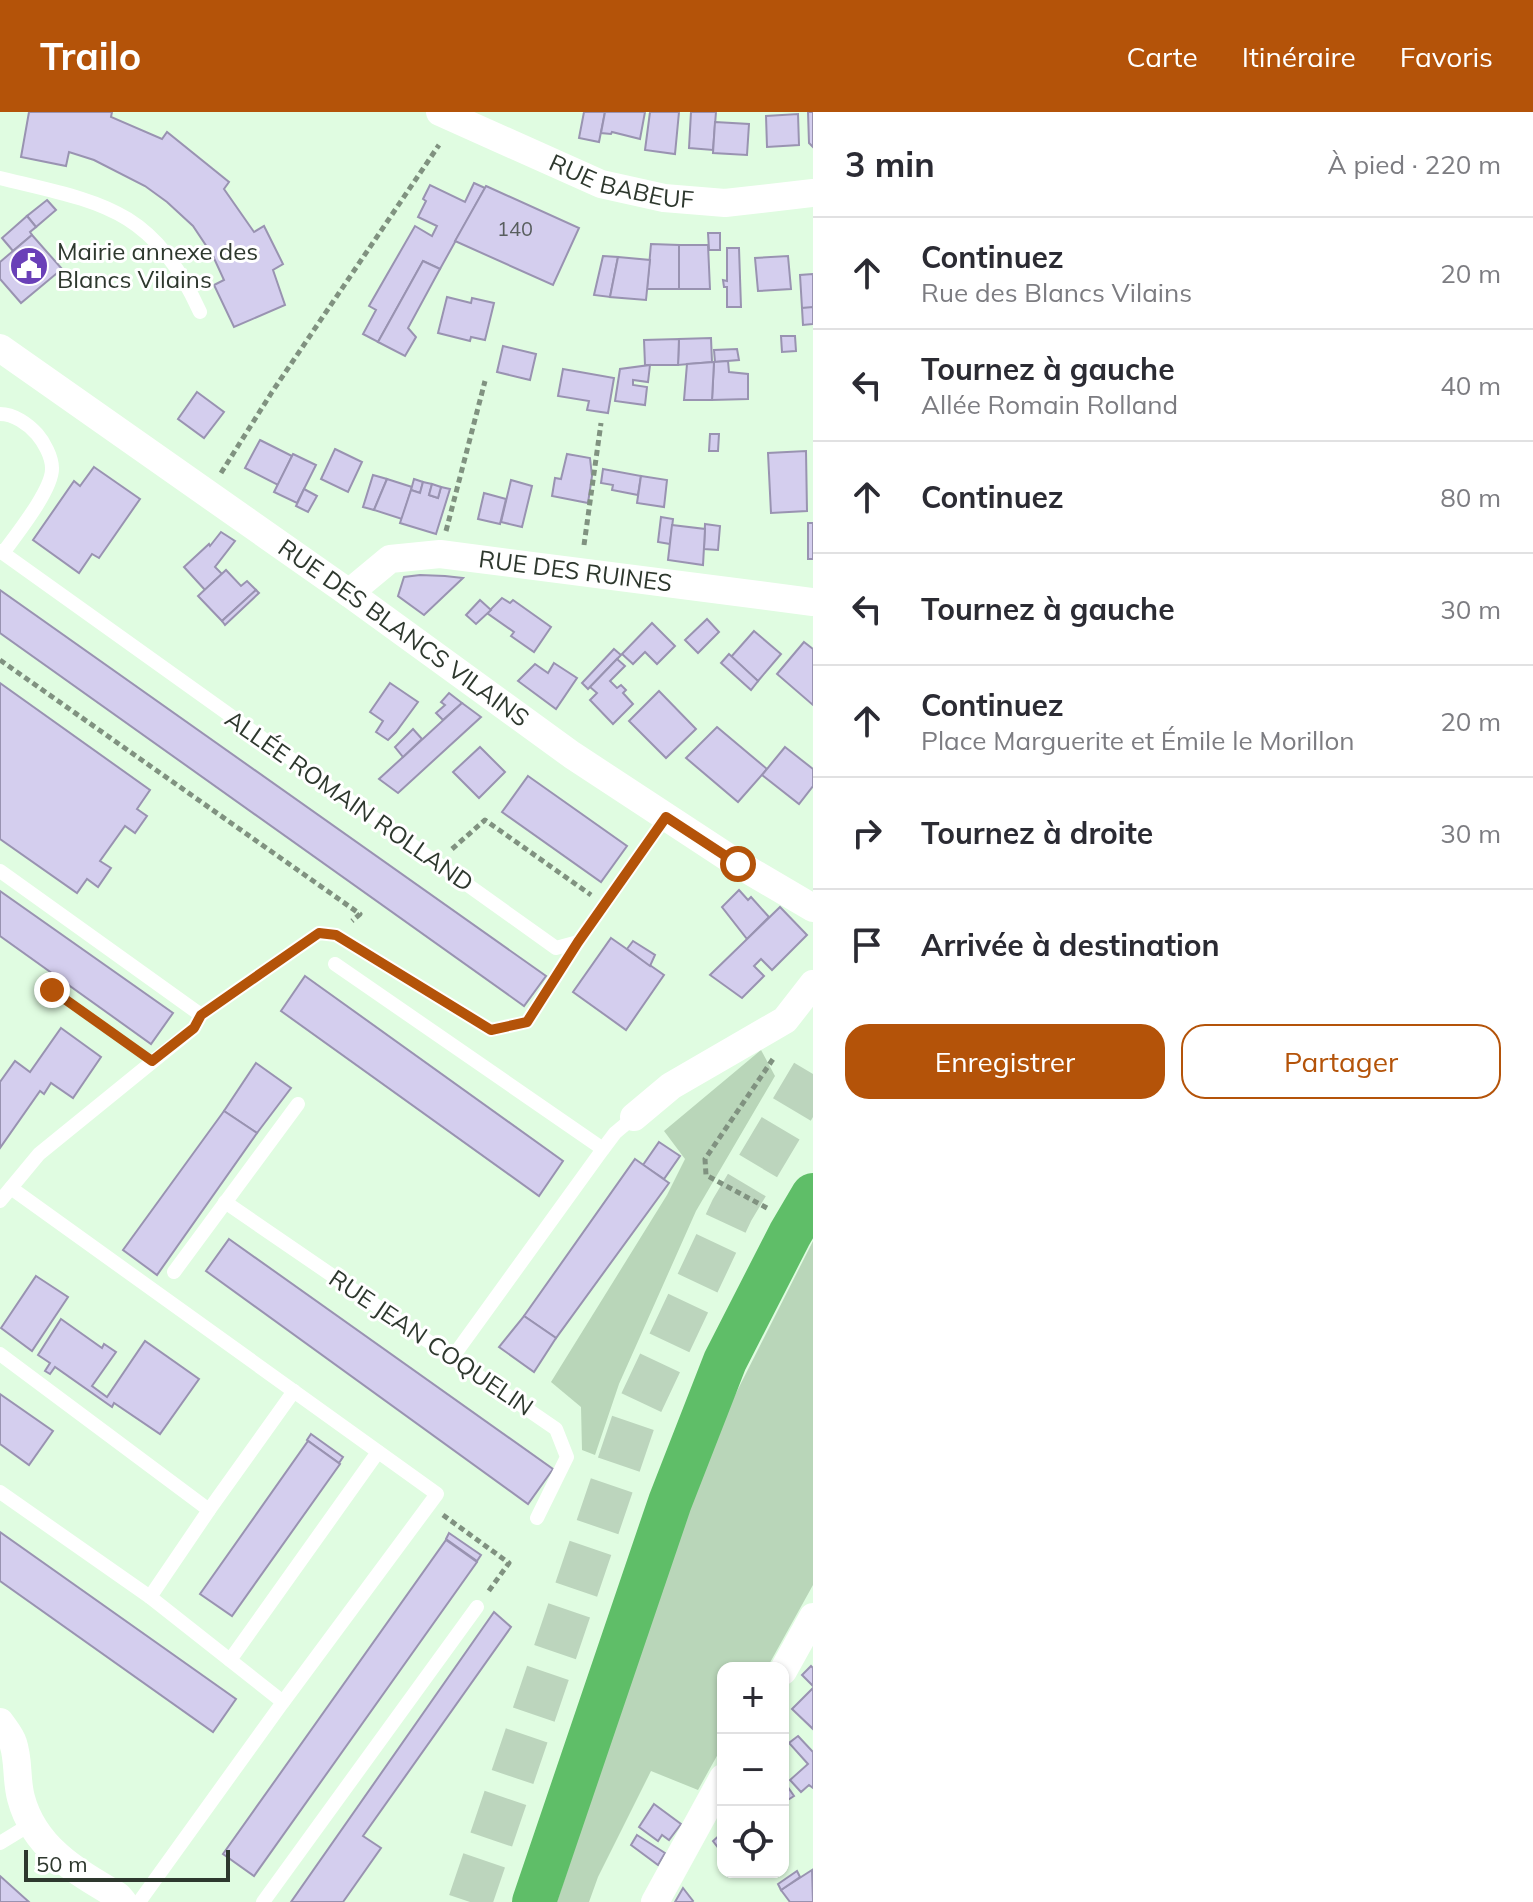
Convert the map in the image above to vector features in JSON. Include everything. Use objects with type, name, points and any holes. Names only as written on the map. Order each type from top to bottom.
[{"type":"highway","points":[[534,1902],[670,1502],[725,1361],[813,1195]]},
{"type":"street","name":"RUE BABEUF","points":[[440,112],[601,184],[664,198],[725,203],[813,193]]},
{"type":"street","name":"RUE DES BLANCS VILAINS","points":[[0,348],[349,593],[572,755],[813,908]]},
{"type":"street","name":"RUE DES RUINES","points":[[349,593],[390,559],[440,554],[813,602]]},
{"type":"street","points":[[634,1117],[671,1086],[785,1020],[813,984]]},
{"type":"street","points":[[788,1662],[813,1617]]},
{"type":"street","points":[[0,1722],[13,1741],[26,1811]]},
{"type":"street","points":[[0,1766],[44,1843],[68,1867],[123,1902]]},
{"type":"street","points":[[655,1902],[717,1789]]},
{"type":"lane","points":[[0,178],[92,200],[131,221],[166,252],[200,312]]},
{"type":"lane","points":[[0,414],[29,425],[43,442],[53,469],[43,497],[2,552]]},
{"type":"lane","name":"ALLÉE ROMAIN ROLLAND","points":[[2,552],[556,948],[578,942]]},
{"type":"lane","points":[[0,1201],[39,1154],[194,1028],[201,1015],[319,933],[336,935],[491,1030],[527,1022],[578,942],[666,817]]},
{"type":"lane","points":[[0,871],[201,1015]]},
{"type":"lane","points":[[335,964],[603,1149]]},
{"type":"lane","points":[[174,1272],[298,1104]]},
{"type":"lane","points":[[452,1358],[615,1133],[634,1117]]},
{"type":"lane","points":[[11,1188],[437,1494],[139,1902]]},
{"type":"lane","name":"RUE JEAN COQUELIN","points":[[225,1202],[556,1429],[567,1457],[537,1518]]},
{"type":"lane","points":[[0,1354],[209,1510]]},
{"type":"lane","points":[[150,1597],[294,1391]]},
{"type":"lane","points":[[230,1660],[378,1452]]},
{"type":"lane","points":[[0,1492],[150,1597],[283,1702]]},
{"type":"lane","points":[[263,1902],[477,1607]]},
{"type":"lane","points":[[0,1843],[26,1811]]},
{"type":"path","points":[[208,494],[280,380],[439,145]]},
{"type":"path","points":[[440,554],[485,381]]},
{"type":"path","points":[[580,570],[601,423]]},
{"type":"path","points":[[0,660],[360,914],[336,935]]},
{"type":"path","points":[[436,862],[485,820],[605,904]]},
{"type":"path","points":[[52,990],[152,1061]]},
{"type":"path","points":[[773,1058],[705,1159],[706,1175],[773,1211]]},
{"type":"path","points":[[429,1505],[509,1563],[477,1607]]},
{"type":"green space","points":[[761,1050],[775,1076],[696,1211],[619,1384],[595,1455],[582,1450],[581,1407],[551,1382],[667,1195],[685,1159],[664,1131]]},
{"type":"green space","points":[[813,1241],[813,1585],[770,1662],[717,1662],[717,1756],[698,1790],[651,1771],[598,1877],[589,1902],[557,1902],[672,1555],[733,1399]]},
{"type":"building","points":[[29,112],[112,112],[111,117],[162,139],[167,132],[229,182],[224,189],[254,232],[264,226],[283,264],[273,270],[285,305],[234,327],[214,285],[224,280],[213,256],[193,226],[145,186],[94,160],[69,152],[66,166],[21,157]]},
{"type":"building","points":[[584,112],[605,112],[599,142],[579,138]]},
{"type":"building","points":[[605,112],[645,112],[640,139],[612,132],[601,133]]},
{"type":"building","points":[[650,112],[679,112],[675,154],[645,150]]},
{"type":"building","points":[[691,112],[716,112],[713,150],[689,148]]},
{"type":"building","points":[[808,112],[813,112],[813,147],[809,143]]},
{"type":"building","points":[[798,114],[799,145],[767,147],[766,116]]},
{"type":"building","points":[[715,122],[749,124],[747,155],[713,153]]},
{"type":"building","points":[[474,183],[485,188],[440,269],[423,261],[378,342],[363,334],[376,310],[369,306],[415,226],[432,236],[437,226],[418,217],[430,185],[465,202]]},
{"type":"building","points":[[486,186],[579,228],[553,285],[455,241]]},
{"type":"building","points":[[47,200],[56,210],[36,227],[27,216]]},
{"type":"building","points":[[27,216],[36,227],[30,232],[32,235],[13,251],[2,238]]},
{"type":"building","points":[[708,233],[720,233],[720,250],[709,250]]},
{"type":"building","name":"Mairie annexe des Blancs Vilains","points":[[32,235],[62,269],[21,303],[0,279],[0,262]]},
{"type":"building","points":[[651,244],[679,245],[679,289],[647,289]]},
{"type":"building","points":[[679,245],[708,245],[710,289],[679,289]]},
{"type":"building","points":[[727,248],[739,248],[741,307],[727,307],[727,287],[724,287],[723,280],[727,281]]},
{"type":"building","points":[[603,256],[618,257],[610,297],[594,295]]},
{"type":"building","points":[[788,256],[791,289],[758,291],[755,258]]},
{"type":"building","points":[[618,257],[650,260],[646,300],[610,297]]},
{"type":"building","points":[[423,261],[440,269],[408,328],[416,337],[405,356],[378,342]]},
{"type":"building","points":[[813,274],[813,309],[802,308],[800,275]]},
{"type":"building","points":[[447,297],[471,303],[472,298],[494,303],[485,340],[471,337],[470,341],[438,333]]},
{"type":"building","points":[[813,307],[813,324],[803,325],[802,308]]},
{"type":"building","points":[[781,336],[795,336],[796,351],[782,352]]},
{"type":"building","points":[[711,338],[712,362],[678,365],[679,339]]},
{"type":"building","points":[[679,339],[678,365],[645,365],[644,340]]},
{"type":"building","points":[[503,346],[536,354],[530,380],[497,372]]},
{"type":"building","points":[[737,349],[739,360],[715,362],[714,350]]},
{"type":"building","points":[[728,361],[729,372],[748,374],[748,399],[712,400],[714,362]]},
{"type":"building","points":[[714,362],[712,400],[684,400],[687,364]]},
{"type":"building","points":[[650,365],[648,382],[633,380],[633,385],[647,387],[645,405],[615,401],[620,369]]},
{"type":"building","points":[[563,369],[614,378],[608,413],[587,410],[589,401],[558,396]]},
{"type":"building","points":[[197,392],[224,412],[204,438],[178,419]]},
{"type":"building","points":[[710,434],[719,434],[718,451],[709,451]]},
{"type":"building","points":[[260,440],[292,456],[278,485],[245,468]]},
{"type":"building","points":[[335,449],[362,462],[348,492],[321,479]]},
{"type":"building","points":[[806,451],[807,511],[771,513],[768,453]]},
{"type":"building","points":[[293,454],[316,465],[297,503],[274,492]]},
{"type":"building","points":[[567,454],[590,458],[592,476],[588,503],[552,496],[555,478],[561,479]]},
{"type":"building","points":[[94,467],[140,499],[99,558],[92,554],[79,573],[33,540],[74,481],[80,486]]},
{"type":"building","points":[[603,469],[641,476],[638,495],[612,490],[613,485],[601,483]]},
{"type":"building","points":[[373,475],[387,479],[374,510],[363,507]]},
{"type":"building","points":[[641,476],[667,480],[664,507],[637,503]]},
{"type":"building","points":[[387,479],[412,487],[402,519],[374,510]]},
{"type":"building","points":[[414,479],[423,482],[420,493],[411,490]]},
{"type":"building","points":[[511,480],[532,486],[522,527],[501,522]]},
{"type":"building","points":[[423,482],[432,484],[429,495],[438,498],[441,487],[450,489],[436,534],[400,523],[411,490],[420,493]]},
{"type":"building","points":[[432,484],[441,487],[438,498],[429,495]]},
{"type":"building","points":[[304,489],[317,496],[308,512],[296,506]]},
{"type":"building","points":[[484,493],[506,499],[500,524],[478,519]]},
{"type":"building","points":[[661,517],[673,519],[670,544],[658,542]]},
{"type":"building","points":[[808,523],[813,523],[813,559],[808,559]]},
{"type":"building","points":[[705,524],[720,526],[718,550],[704,549]]},
{"type":"building","points":[[672,525],[705,529],[703,565],[668,560]]},
{"type":"building","points":[[221,532],[235,541],[215,567],[222,574],[205,590],[184,567],[210,546]]},
{"type":"building","points":[[226,570],[241,586],[247,581],[256,590],[222,621],[198,596]]},
{"type":"building","points":[[404,577],[463,578],[424,615],[398,596]]},
{"type":"building","points":[[0,590],[546,976],[524,1006],[0,633]]},
{"type":"building","points":[[256,590],[259,593],[225,625],[222,621]]},
{"type":"building","points":[[502,598],[510,603],[513,600],[551,627],[534,652],[511,636],[514,632],[487,613]]},
{"type":"building","points":[[480,600],[491,610],[476,624],[466,615]]},
{"type":"building","points":[[707,619],[719,632],[698,653],[685,640]]},
{"type":"building","points":[[652,623],[675,646],[657,664],[645,652],[633,664],[622,654]]},
{"type":"building","points":[[754,631],[781,654],[758,681],[731,657]]},
{"type":"building","points":[[804,642],[813,649],[813,705],[777,674]]},
{"type":"building","points":[[614,649],[621,655],[588,689],[582,683]]},
{"type":"building","points":[[729,654],[758,681],[751,690],[721,663]]},
{"type":"building","points":[[617,659],[625,666],[610,681],[617,688],[621,685],[626,690],[623,693],[633,704],[613,724],[590,700],[597,693],[590,687]]},
{"type":"building","points":[[554,663],[577,678],[556,709],[518,681],[535,664],[548,673]]},
{"type":"building","points":[[0,683],[150,790],[137,809],[147,816],[135,833],[125,826],[100,861],[111,868],[98,887],[87,879],[77,893],[0,839]]},
{"type":"building","points":[[390,683],[418,702],[388,740],[376,732],[383,721],[370,712]]},
{"type":"building","points":[[659,691],[696,729],[666,758],[629,721]]},
{"type":"building","points":[[449,693],[462,703],[443,720],[436,713],[445,705],[441,702]]},
{"type":"building","points":[[462,703],[481,717],[398,793],[379,779]]},
{"type":"building","points":[[717,727],[767,769],[738,802],[686,758]]},
{"type":"building","points":[[413,729],[422,739],[403,757],[395,747]]},
{"type":"building","points":[[480,747],[505,772],[479,798],[453,772]]},
{"type":"building","points":[[785,747],[813,769],[813,786],[799,804],[762,775]]},
{"type":"building","points":[[528,776],[627,846],[601,882],[502,812]]},
{"type":"building","points":[[739,890],[748,900],[751,897],[769,917],[747,939],[722,907]]},
{"type":"building","points":[[0,891],[173,1013],[151,1044],[0,936]]},
{"type":"building","points":[[780,907],[807,935],[772,970],[761,959],[754,966],[764,976],[742,998],[710,975]]},
{"type":"building","points":[[611,938],[664,975],[626,1030],[573,992]]},
{"type":"building","points":[[633,941],[655,955],[650,966],[627,949]]},
{"type":"building","points":[[305,976],[563,1161],[539,1196],[281,1011]]},
{"type":"building","points":[[61,1028],[101,1057],[73,1098],[51,1083],[44,1094],[40,1091],[0,1148],[0,1082],[15,1061],[30,1072]]},
{"type":"building","points":[[256,1063],[291,1088],[257,1133],[224,1111]]},
{"type":"building","points":[[224,1111],[257,1133],[157,1275],[123,1250]]},
{"type":"building","points":[[659,1142],[680,1156],[664,1179],[643,1165]]},
{"type":"building","points":[[635,1159],[669,1183],[556,1338],[524,1316]]},
{"type":"building","points":[[229,1239],[553,1469],[528,1504],[206,1271]]},
{"type":"building","points":[[36,1276],[68,1297],[32,1351],[1,1328]]},
{"type":"building","points":[[524,1316],[556,1338],[534,1372],[499,1347]]},
{"type":"building","points":[[61,1319],[102,1348],[104,1344],[116,1352],[92,1386],[107,1397],[145,1341],[199,1379],[160,1434],[114,1403],[112,1407],[55,1367],[50,1374],[45,1371],[50,1363],[38,1355]]},
{"type":"building","points":[[0,1394],[53,1431],[29,1465],[0,1444]]},
{"type":"building","points":[[311,1434],[343,1457],[339,1463],[307,1440]]},
{"type":"building","points":[[308,1441],[340,1464],[232,1616],[200,1594]]},
{"type":"building","points":[[0,1532],[236,1699],[213,1732],[0,1581]]},
{"type":"building","points":[[449,1533],[481,1555],[477,1561],[446,1539]]},
{"type":"building","points":[[446,1540],[477,1562],[254,1876],[223,1854]]},
{"type":"building","points":[[494,1612],[511,1627],[363,1836],[381,1848],[343,1902],[291,1902]]},
{"type":"building","points":[[811,1666],[813,1668],[813,1686],[802,1675]]},
{"type":"building","points":[[813,1688],[813,1729],[792,1709]]},
{"type":"building","points":[[798,1736],[813,1752],[813,1788],[809,1785],[801,1792],[790,1780],[808,1764],[789,1743]]},
{"type":"building","points":[[654,1804],[681,1824],[669,1840],[662,1835],[658,1841],[639,1827]]},
{"type":"building","points":[[637,1835],[665,1853],[658,1865],[631,1845]]},
{"type":"building","points":[[812,1870],[813,1902],[790,1902],[781,1890]]},
{"type":"building","points":[[797,1871],[800,1877],[781,1890],[778,1884]]},
{"type":"building","points":[[0,1876],[29,1902],[0,1902]]},
{"type":"building","points":[[683,1888],[693,1901],[692,1902],[675,1902]]},
{"type":"tunnel","points":[[470,1902],[636,1414],[732,1210],[813,1074]]},
{"type":"place","name":"Mairie annexe des Blancs Vilains","points":[[29,266]]},
{"type":"route","points":[[52,990],[152,1061],[194,1028],[201,1015],[319,933],[336,935],[491,1030],[527,1022],[578,942],[666,817],[738,864]]}]
